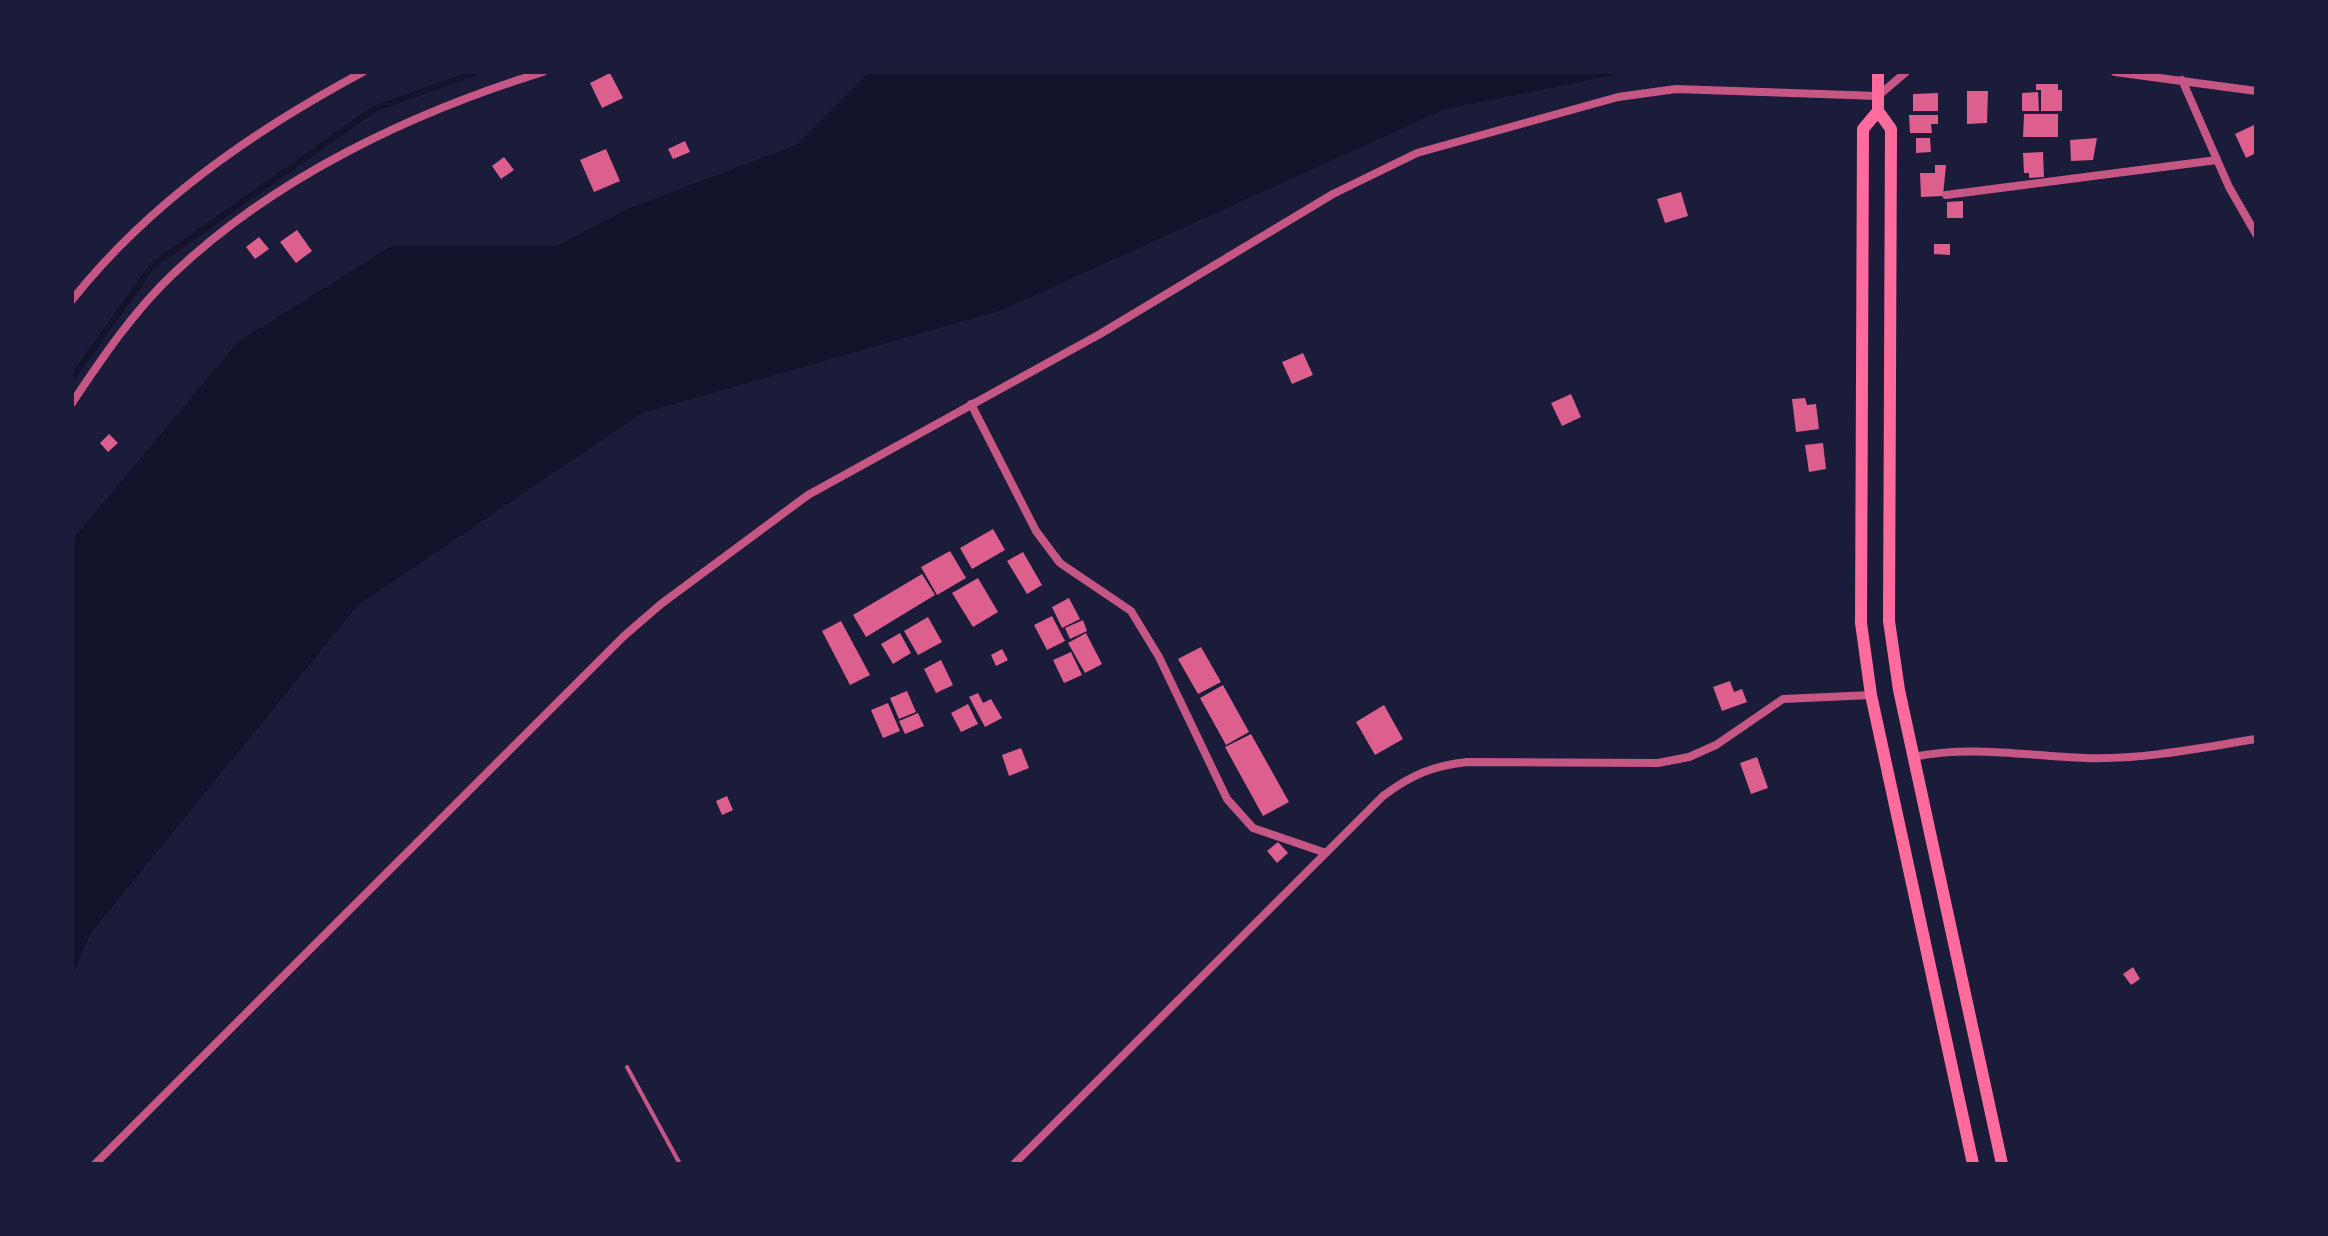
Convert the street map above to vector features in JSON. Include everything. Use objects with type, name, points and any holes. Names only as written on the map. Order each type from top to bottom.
[{"type":"main road","points":[[1878,76],[1878,111],[1891,129],[1889,621],[1899,690],[2002,1164]]},
{"type":"main road","points":[[1878,111],[1863,129],[1861,623],[1871,695],[1973,1164]]},
{"type":"main road","points":[[1871,695],[1899,690]]},
{"type":"main road","points":[[1886,763],[1913,757]]},
{"type":"street","points":[[72,300],[130,236],[191,182],[247,139],[363,72]]},
{"type":"street","points":[[72,403],[132,318],[171,276],[256,205],[359,147],[462,101],[543,72]]},
{"type":"street","points":[[95,1164],[448,810],[661,604],[808,495],[1100,334],[1333,194],[1417,153],[1618,97],[1676,89],[1878,96],[1906,72]]},
{"type":"street","points":[[2115,72],[2256,91]]},
{"type":"street","points":[[2182,80],[2217,160],[2256,234]]},
{"type":"street","points":[[1946,195],[2217,160]]},
{"type":"street","points":[[971,404],[1036,531],[1060,563],[1131,611],[1159,657],[1227,799],[1253,828],[1326,853]]},
{"type":"street","points":[[1014,1164],[1383,796],[1412,774],[1438,765],[1658,763],[1689,757],[1716,745],[1783,699],[1871,695]]},
{"type":"street","points":[[1913,757],[1966,749],[2087,758],[2141,756],[2256,739]]},
{"type":"lane","points":[[627,1067],[680,1164]]},
{"type":"shaded area","points":[[869,72],[1628,72],[1445,109],[1002,310],[642,413],[358,605],[90,934],[72,977],[72,540],[238,342],[392,246],[557,246],[628,209],[796,145]]},
{"type":"building","points":[[610,73],[623,98],[602,108],[590,83]]},
{"type":"building","points":[[2036,84],[2058,84],[2058,90],[2062,90],[2062,111],[2041,111],[2041,90],[2036,90]]},
{"type":"building","points":[[1967,91],[1988,91],[1987,123],[1967,124]]},
{"type":"building","points":[[2038,92],[2039,111],[2022,111],[2022,93]]},
{"type":"building","points":[[1938,93],[1938,111],[1913,111],[1913,94]]},
{"type":"building","points":[[2024,114],[2058,114],[2058,137],[2023,137]]},
{"type":"building","points":[[1909,115],[1938,115],[1938,124],[1931,124],[1932,133],[1910,133]]},
{"type":"building","points":[[2256,124],[2256,153],[2246,158],[2235,134]]},
{"type":"building","points":[[1916,138],[1930,138],[1931,152],[1916,153]]},
{"type":"building","points":[[2097,138],[2093,160],[2071,161],[2070,140]]},
{"type":"building","points":[[685,141],[690,152],[673,159],[668,149]]},
{"type":"building","points":[[606,149],[620,181],[594,192],[580,160]]},
{"type":"building","points":[[2043,152],[2044,177],[2029,178],[2029,173],[2024,173],[2023,153]]},
{"type":"building","points":[[504,157],[514,170],[501,179],[492,166]]},
{"type":"building","points":[[1935,165],[1946,165],[1943,196],[1921,197],[1920,173],[1935,173]]},
{"type":"building","points":[[1681,192],[1688,216],[1665,223],[1657,199]]},
{"type":"building","points":[[1963,201],[1963,218],[1947,218],[1947,202]]},
{"type":"building","points":[[297,230],[312,251],[296,263],[280,242]]},
{"type":"building","points":[[259,237],[269,249],[255,259],[246,247]]},
{"type":"building","points":[[1934,244],[1950,244],[1950,255],[1934,254]]},
{"type":"building","points":[[1303,353],[1313,375],[1292,384],[1282,362]]},
{"type":"building","points":[[1571,394],[1581,417],[1562,426],[1551,403]]},
{"type":"building","points":[[1805,398],[1807,405],[1816,404],[1819,429],[1796,432],[1792,399]]},
{"type":"building","points":[[109,434],[118,443],[108,452],[100,443]]},
{"type":"building","points":[[1823,443],[1826,469],[1809,472],[1805,445]]},
{"type":"building","points":[[993,529],[1005,550],[972,569],[960,548]]},
{"type":"building","points":[[950,551],[966,578],[937,595],[921,567]]},
{"type":"building","points":[[1023,552],[1042,585],[1027,594],[1007,561]]},
{"type":"building","points":[[922,574],[935,595],[866,637],[853,615]]},
{"type":"building","points":[[978,578],[998,612],[973,627],[952,593]]},
{"type":"building","points":[[1069,598],[1080,619],[1062,628],[1052,607]]},
{"type":"building","points":[[1052,616],[1065,641],[1047,650],[1034,625]]},
{"type":"building","points":[[928,617],[942,642],[918,655],[904,631]]},
{"type":"building","points":[[1083,620],[1087,631],[1070,639],[1065,628]]},
{"type":"building","points":[[841,621],[870,675],[850,685],[822,631]]},
{"type":"building","points":[[900,633],[911,653],[893,664],[881,644]]},
{"type":"building","points":[[1086,633],[1102,664],[1085,673],[1068,643]]},
{"type":"building","points":[[1201,647],[1221,682],[1198,694],[1178,659]]},
{"type":"building","points":[[1002,649],[1008,660],[996,666],[991,655]]},
{"type":"building","points":[[1071,652],[1082,675],[1064,683],[1053,660]]},
{"type":"building","points":[[941,660],[953,685],[936,693],[924,669]]},
{"type":"building","points":[[1730,681],[1734,692],[1742,689],[1747,702],[1722,711],[1713,687]]},
{"type":"building","points":[[1223,685],[1249,732],[1226,745],[1200,698]]},
{"type":"building","points":[[907,691],[916,712],[899,719],[890,698]]},
{"type":"building","points":[[978,693],[983,703],[991,699],[1002,718],[985,727],[969,697]]},
{"type":"building","points":[[888,703],[900,731],[883,738],[871,710]]},
{"type":"building","points":[[968,704],[978,724],[961,732],[951,713]]},
{"type":"building","points":[[1384,705],[1403,739],[1375,755],[1356,722]]},
{"type":"building","points":[[918,713],[924,726],[905,734],[899,721]]},
{"type":"building","points":[[1251,734],[1289,802],[1263,816],[1225,747]]},
{"type":"building","points":[[1021,748],[1029,768],[1009,776],[1002,755]]},
{"type":"building","points":[[1757,757],[1768,788],[1751,794],[1740,763]]},
{"type":"building","points":[[727,796],[733,810],[722,815],[716,801]]},
{"type":"building","points":[[1278,842],[1288,853],[1277,863],[1267,851]]},
{"type":"building","points":[[2133,967],[2140,979],[2131,985],[2123,974]]},
{"type":"waterway","points":[[72,378],[153,265],[374,109],[477,72]]}]
